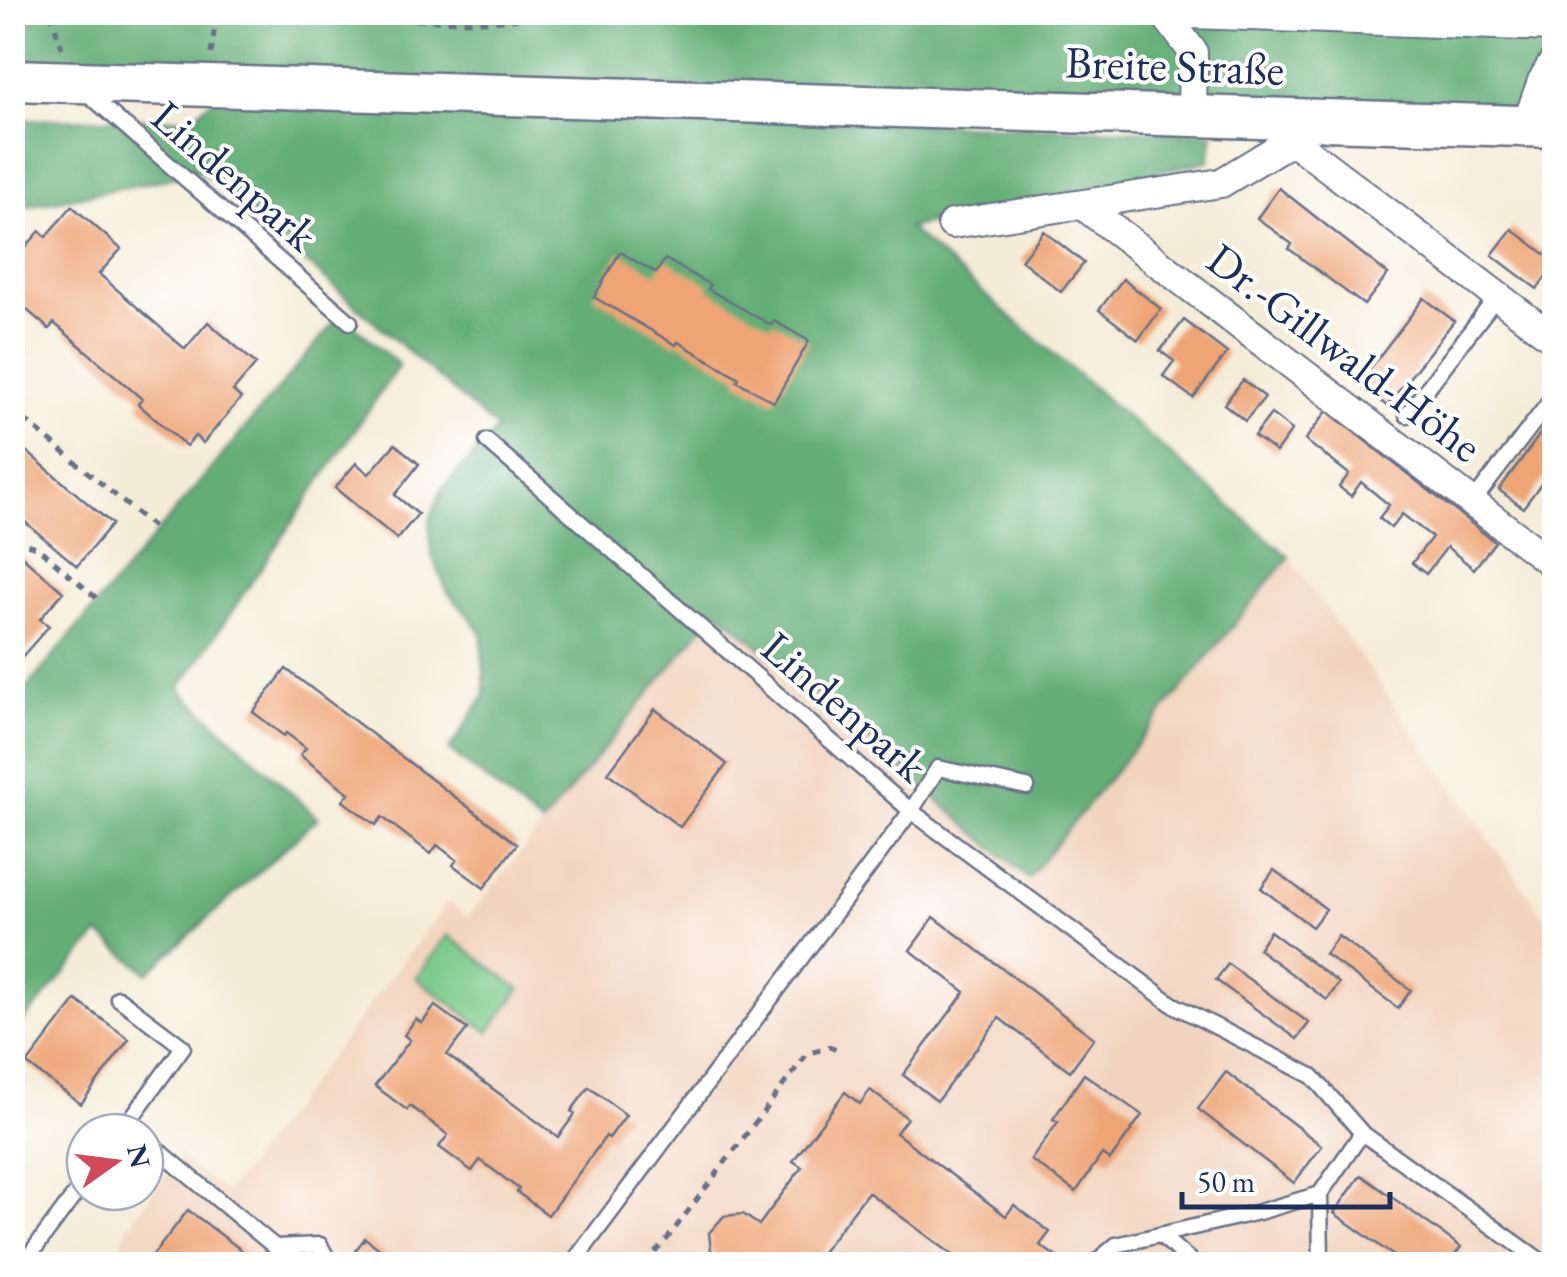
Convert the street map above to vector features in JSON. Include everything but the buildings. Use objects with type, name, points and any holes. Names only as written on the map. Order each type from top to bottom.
[{"type":"main road","name":"Breite Straße","points":[[12,80],[1192,116],[1292,130],[1540,127]]},
{"type":"street","points":[[1163,13],[1554,27]]},
{"type":"street","points":[[1163,13],[1193,52],[1192,116]]},
{"type":"street","points":[[1540,127],[1542,81],[1554,62]]},
{"type":"street","points":[[1292,130],[1554,339]]},
{"type":"street","name":"Dr.-Gillwald-Höhe","points":[[952,224],[1221,183],[1292,130]]},
{"type":"street","name":"Dr.-Gillwald-Höhe","points":[[1084,206],[1554,565]]},
{"type":"lane","name":"Lindenpark","points":[[73,81],[350,322]]},
{"type":"lane","points":[[1407,415],[1498,295]]},
{"type":"lane","points":[[1472,502],[1554,396]]},
{"type":"lane","name":"Lindenpark","points":[[486,441],[911,810],[1172,1004],[1312,1076],[1362,1133],[1546,1264]]},
{"type":"lane","points":[[572,1264],[911,810],[938,768],[1028,787]]},
{"type":"lane","points":[[118,998],[183,1048],[140,1112]]},
{"type":"lane","points":[[1321,1264],[1320,1194],[1362,1133]]},
{"type":"lane","points":[[165,1156],[275,1247],[320,1245],[330,1264]]},
{"type":"lane","points":[[1094,1264],[1116,1245],[1320,1194]]},
{"type":"lane","points":[[23,1264],[65,1207]]},
{"type":"lane","points":[[1160,1234],[1194,1264]]},
{"type":"path","points":[[207,86],[217,12]]},
{"type":"path","points":[[336,12],[399,20],[489,21],[603,12]]},
{"type":"path","points":[[12,409],[158,531]]},
{"type":"path","points":[[12,540],[36,547],[100,601]]},
{"type":"path","points":[[644,1264],[808,1054],[829,1047],[842,1052]]},
{"type":"shaded area","points":[[1289,557],[1554,930],[1554,1264],[115,1264],[127,1228],[139,1212],[165,1212],[165,1175],[179,1156],[226,1193],[448,902],[468,917],[717,610],[1028,878]]},
{"type":"green space","points":[[13,12],[1360,12],[1554,20],[1554,113],[13,68]]},
{"type":"green space","points":[[211,101],[1213,133],[1209,161],[908,228],[1289,557],[1028,878],[717,610],[542,825],[449,750],[485,695],[481,631],[447,591],[432,556],[429,522],[442,489],[497,429],[203,172],[13,209],[12,120],[191,118]]},
{"type":"green space","points":[[341,314],[399,365],[179,689],[318,818],[148,973],[99,934],[13,1034],[13,704]]},
{"type":"green space","points":[[447,935],[520,989],[489,1032],[416,978]]}]
